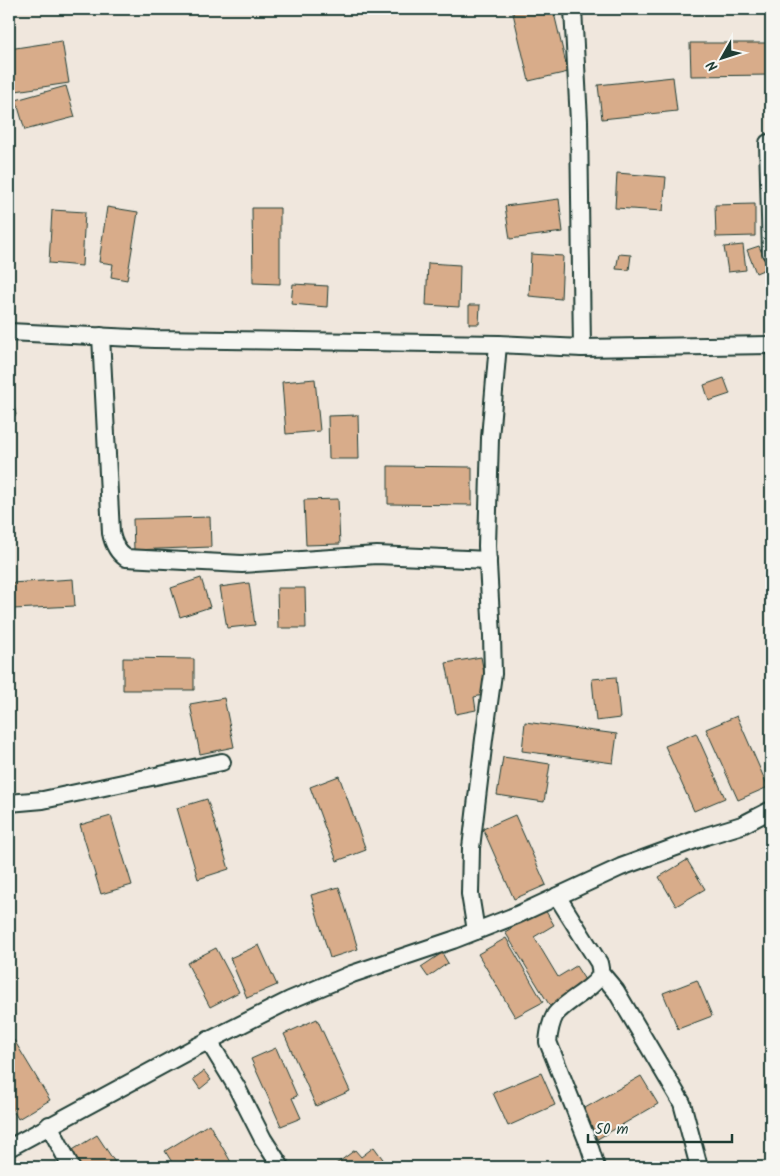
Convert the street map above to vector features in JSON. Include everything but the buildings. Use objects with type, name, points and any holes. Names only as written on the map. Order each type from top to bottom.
[{"type":"street","points":[[573,9],[579,121],[582,348]]},
{"type":"street","points":[[768,143],[771,253]]},
{"type":"street","points":[[9,332],[154,340],[498,344],[582,348],[771,345]]},
{"type":"street","points":[[101,336],[111,533],[112,541],[121,555],[126,558],[242,564],[377,555],[488,560]]},
{"type":"street","points":[[476,931],[470,894],[471,848],[493,674],[487,546],[490,438],[498,344]]},
{"type":"street","points":[[177,768],[222,762]]},
{"type":"street","points":[[132,781],[222,762]]},
{"type":"street","points":[[9,803],[43,800],[222,762]]},
{"type":"street","points":[[9,1148],[208,1040],[290,1000],[352,974],[517,915],[621,867],[742,825],[771,810]]},
{"type":"street","points":[[557,896],[600,963],[601,973],[616,992],[682,1103],[699,1167]]},
{"type":"street","points":[[596,1167],[548,1042],[551,1024],[556,1014],[596,981],[601,973]]},
{"type":"street","points":[[208,1040],[236,1086],[263,1139],[281,1167]]},
{"type":"street","points":[[49,1125],[70,1167]]}]
